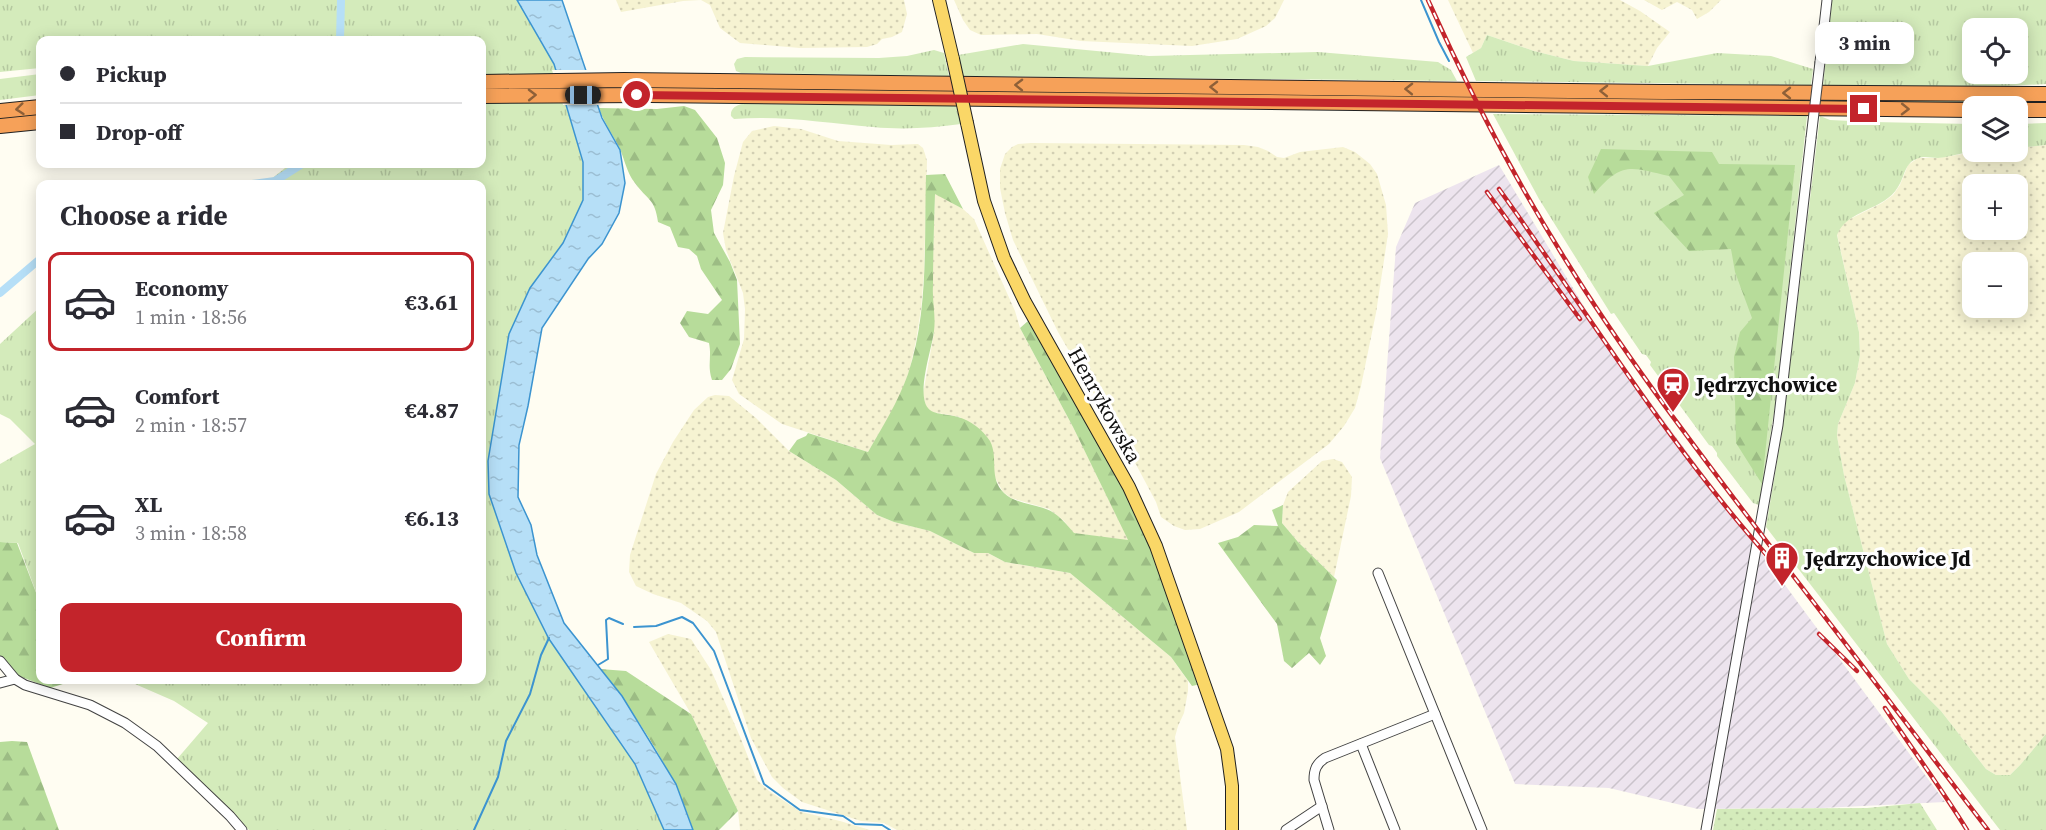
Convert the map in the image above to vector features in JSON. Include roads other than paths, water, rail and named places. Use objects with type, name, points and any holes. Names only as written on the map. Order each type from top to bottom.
[{"type":"highway","points":[[486,82],[577,80],[2046,94]]},
{"type":"highway","points":[[1993,95],[2046,87]]},
{"type":"highway","points":[[486,96],[650,95],[1962,110]]},
{"type":"highway","points":[[0,111],[36,107]]},
{"type":"highway","points":[[2028,110],[2046,110]]},
{"type":"highway","points":[[0,126],[36,122]]},
{"type":"main road","name":"Henrykowska","points":[[939,0],[984,201],[1004,258],[1025,302],[1129,487],[1156,546],[1227,749],[1232,786],[1232,830]]},
{"type":"street","points":[[1706,830],[1778,425],[1827,0]]},
{"type":"street","points":[[1378,573],[1482,830]]},
{"type":"street","points":[[0,661],[15,679],[25,685],[90,705],[124,723],[157,746],[242,830]]},
{"type":"street","points":[[0,683],[15,679]]},
{"type":"street","points":[[1329,830],[1314,780],[1316,767],[1325,758],[1435,714]]},
{"type":"street","points":[[1361,744],[1395,830]]},
{"type":"street","points":[[1286,830],[1322,806]]},
{"type":"water","points":[[517,0],[562,0],[602,118],[620,150],[625,183],[619,213],[602,244],[588,259],[542,328],[519,445],[518,497],[531,525],[537,555],[564,623],[622,696],[676,784],[693,830],[664,830],[635,764],[549,639],[516,573],[489,494],[488,461],[509,334],[530,288],[563,243],[583,200],[583,162],[554,64]]},
{"type":"waterway","points":[[340,36],[341,0]]},
{"type":"waterway","points":[[1421,0],[1449,61]]},
{"type":"waterway","points":[[277,180],[296,168]]},
{"type":"waterway","points":[[0,293],[36,262]]},
{"type":"waterway","points":[[634,627],[656,626],[682,617],[693,623],[714,651],[764,784],[800,810],[843,816],[855,824],[882,825],[890,830]]},
{"type":"waterway","points":[[598,665],[608,659],[606,620],[609,618],[623,624]]},
{"type":"waterway","points":[[474,830],[498,777],[506,741],[530,694],[541,655],[549,638]]},
{"type":"railway","points":[[1428,0],[1509,164],[1565,259],[1612,331],[1712,470],[1988,830]]},
{"type":"railway","points":[[1499,189],[1664,426],[1734,517],[1772,561]]},
{"type":"railway","points":[[1487,192],[1580,319]]},
{"type":"railway","points":[[1819,634],[1857,671]]},
{"type":"railway","points":[[1885,708],[1967,830]]},
{"type":"place","name":"Jędrzychowice","points":[[1673,413]]},
{"type":"place","name":"Jędrzychowice Jd","points":[[1782,587]]}]
